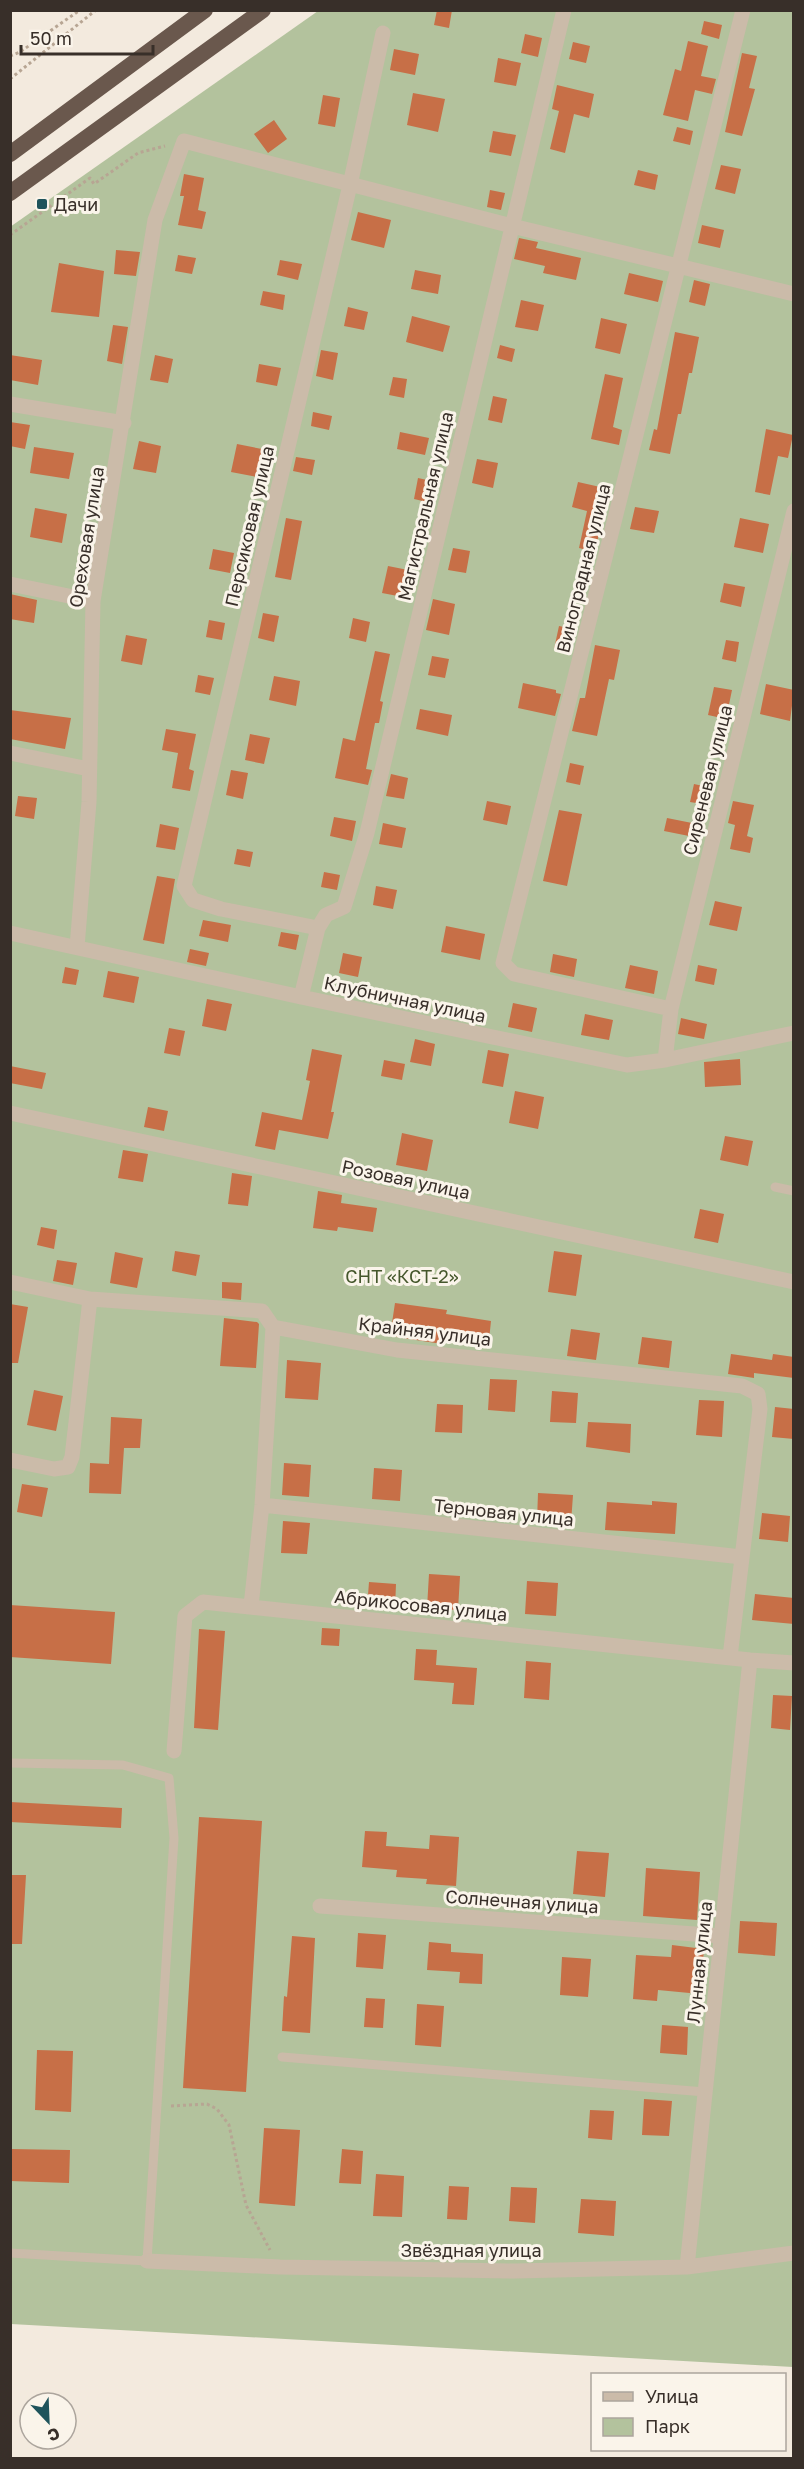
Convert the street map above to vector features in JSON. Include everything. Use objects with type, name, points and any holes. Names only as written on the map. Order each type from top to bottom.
[{"type":"highway","points":[[10,153],[205,10]]},
{"type":"highway","points":[[10,193],[263,10]]},
{"type":"street","name":"Магистральная улица","points":[[318,928],[326,915],[344,907],[367,834],[564,10]]},
{"type":"street","name":"Виноградная улица","points":[[671,1009],[514,974],[503,963],[680,265],[742,10]]},
{"type":"street","name":"Персиковая улица","points":[[318,928],[221,909],[193,900],[184,886],[350,184],[383,33]]},
{"type":"street","points":[[184,141],[512,226],[794,294]]},
{"type":"street","name":"Ореховая улица","points":[[77,947],[88,802],[93,601],[155,220],[184,141]]},
{"type":"street","points":[[10,404],[123,423]]},
{"type":"street","name":"Сиреневая улица","points":[[665,1060],[671,1009],[794,512]]},
{"type":"street","points":[[10,584],[93,601]]},
{"type":"street","points":[[10,753],[89,769]]},
{"type":"street","points":[[302,997],[318,928]]},
{"type":"street","name":"Клубничная улица","points":[[10,933],[627,1065],[665,1060],[794,1033]]},
{"type":"street","name":"Розовая улица","points":[[10,1113],[794,1282]]},
{"type":"street","points":[[10,1282],[90,1299],[262,1311],[273,1328],[262,1505],[251,1606]]},
{"type":"street","points":[[10,1460],[54,1469],[68,1467],[72,1457],[90,1299]]},
{"type":"street","name":"Крайняя улица","points":[[273,1328],[398,1350],[742,1386],[758,1394],[760,1409],[742,1557]]},
{"type":"street","name":"Терновая улица","points":[[262,1505],[742,1557]]},
{"type":"street","points":[[730,1657],[742,1557]]},
{"type":"street","name":"Абрикосовая улица","points":[[174,1751],[185,1616],[204,1602],[794,1663]]},
{"type":"street","name":"Лунная улица","points":[[687,2267],[750,1660]]},
{"type":"street","name":"Солнечная улица","points":[[320,1906],[721,1936]]},
{"type":"street","name":"Звёздная улица","points":[[147,2261],[280,2267],[515,2271],[687,2267],[794,2253]]},
{"type":"lane","points":[[775,1187],[794,1191]]},
{"type":"lane","points":[[10,1763],[123,1765],[170,1778],[174,1838],[155,2106],[147,2261],[10,2253]]},
{"type":"lane","points":[[282,2057],[705,2092]]},
{"type":"path","points":[[10,56],[20,52],[80,10]]},
{"type":"path","points":[[10,80],[96,10]]},
{"type":"path","points":[[10,235],[90,178],[94,184],[138,153],[184,141]]},
{"type":"path","points":[[155,2106],[207,2104],[217,2109],[229,2125],[246,2205],[280,2267]]},
{"type":"green space","name":"СНТ «КСТ-2»","points":[[318,11],[793,11],[793,2367],[11,2324],[10,227]]},
{"type":"building","points":[[437,10],[452,10],[449,28],[434,25]]},
{"type":"building","points":[[704,21],[722,25],[719,39],[701,34]]},
{"type":"building","points":[[525,34],[542,38],[538,57],[521,53]]},
{"type":"building","points":[[688,41],[708,46],[701,76],[716,79],[712,94],[695,90],[688,121],[663,115],[675,69],[681,71]]},
{"type":"building","points":[[573,42],[590,46],[586,63],[569,59]]},
{"type":"building","points":[[394,49],[419,54],[415,75],[390,70]]},
{"type":"building","points":[[742,53],[757,56],[749,88],[755,89],[742,136],[725,132]]},
{"type":"building","points":[[498,58],[521,63],[516,86],[494,82]]},
{"type":"building","points":[[557,85],[594,94],[589,118],[574,114],[565,153],[550,149],[559,111],[552,109]]},
{"type":"building","points":[[413,93],[445,99],[438,132],[407,125]]},
{"type":"building","points":[[323,95],[340,98],[335,127],[318,124]]},
{"type":"building","points":[[274,120],[287,139],[268,153],[254,134]]},
{"type":"building","points":[[677,127],[693,131],[690,145],[673,141]]},
{"type":"building","points":[[493,131],[516,135],[511,156],[489,152]]},
{"type":"building","points":[[721,165],[741,169],[735,194],[715,189]]},
{"type":"building","points":[[638,170],[658,175],[655,190],[634,185]]},
{"type":"building","points":[[184,174],[204,178],[198,210],[206,212],[202,229],[178,225],[184,196],[180,196]]},
{"type":"building","points":[[490,190],[505,193],[501,210],[487,207]]},
{"type":"building","points":[[358,212],[391,220],[384,248],[351,240]]},
{"type":"building","points":[[702,225],[724,230],[720,248],[698,243]]},
{"type":"building","points":[[519,238],[538,242],[536,248],[581,258],[576,280],[543,273],[545,266],[514,259]]},
{"type":"building","points":[[116,250],[140,252],[136,276],[114,274]]},
{"type":"building","points":[[178,255],[196,258],[192,274],[175,271]]},
{"type":"building","points":[[280,260],[302,264],[298,280],[277,275]]},
{"type":"building","points":[[59,263],[104,271],[99,317],[51,312]]},
{"type":"building","points":[[415,270],[441,275],[438,294],[411,289]]},
{"type":"building","points":[[629,273],[663,281],[658,302],[624,294]]},
{"type":"building","points":[[694,280],[710,284],[705,306],[689,302]]},
{"type":"building","points":[[263,291],[285,295],[283,310],[260,305]]},
{"type":"building","points":[[521,300],[544,305],[538,331],[515,327]]},
{"type":"building","points":[[348,307],[368,312],[364,330],[344,326]]},
{"type":"building","points":[[412,316],[450,326],[443,352],[406,342]]},
{"type":"building","points":[[601,318],[627,324],[620,354],[595,348]]},
{"type":"building","points":[[113,325],[128,327],[122,364],[107,361]]},
{"type":"building","points":[[675,332],[699,337],[692,373],[689,373],[670,454],[649,450],[654,429],[657,430]]},
{"type":"building","points":[[500,345],[515,349],[512,362],[497,358]]},
{"type":"building","points":[[321,350],[338,353],[333,380],[316,376]]},
{"type":"building","points":[[10,355],[42,360],[38,385],[10,380]]},
{"type":"building","points":[[155,355],[173,359],[168,383],[150,380]]},
{"type":"building","points":[[259,364],[281,368],[277,386],[256,382]]},
{"type":"building","points":[[605,374],[623,378],[613,427],[622,430],[619,445],[591,439]]},
{"type":"building","points":[[393,377],[407,379],[404,398],[389,395]]},
{"type":"building","points":[[493,396],[507,399],[502,423],[488,420]]},
{"type":"building","points":[[313,412],[332,416],[329,430],[311,426]]},
{"type":"building","points":[[10,422],[30,425],[25,449],[10,446]]},
{"type":"building","points":[[766,429],[793,435],[788,458],[778,456],[770,495],[755,492]]},
{"type":"building","points":[[400,432],[429,438],[425,455],[397,449]]},
{"type":"building","points":[[139,441],[161,446],[156,473],[133,469]]},
{"type":"building","points":[[237,444],[267,450],[262,478],[231,472]]},
{"type":"building","points":[[34,447],[74,453],[69,479],[30,473]]},
{"type":"building","points":[[296,457],[315,460],[312,475],[293,471]]},
{"type":"building","points":[[477,459],[498,463],[493,488],[472,483]]},
{"type":"building","points":[[418,478],[436,482],[431,503],[414,499]]},
{"type":"building","points":[[578,482],[609,489],[595,552],[579,548],[587,511],[572,507]]},
{"type":"building","points":[[635,507],[659,511],[654,533],[630,529]]},
{"type":"building","points":[[35,508],[67,514],[62,543],[30,537]]},
{"type":"building","points":[[286,518],[302,521],[291,580],[275,577]]},
{"type":"building","points":[[740,518],[769,524],[763,553],[734,547]]},
{"type":"building","points":[[453,548],[470,551],[466,573],[448,570]]},
{"type":"building","points":[[213,549],[234,553],[230,573],[209,569]]},
{"type":"building","points":[[388,566],[408,570],[403,597],[382,593]]},
{"type":"building","points":[[724,583],[745,587],[741,607],[720,602]]},
{"type":"building","points":[[10,594],[37,600],[34,623],[10,619]]},
{"type":"building","points":[[433,599],[455,604],[449,635],[426,630]]},
{"type":"building","points":[[263,613],[279,616],[274,642],[258,638]]},
{"type":"building","points":[[353,618],[370,622],[366,642],[349,638]]},
{"type":"building","points":[[209,620],[225,623],[222,640],[206,637]]},
{"type":"building","points":[[559,626],[574,629],[569,653],[554,649]]},
{"type":"building","points":[[126,635],[147,639],[142,665],[121,661]]},
{"type":"building","points":[[726,640],[739,642],[736,662],[722,659]]},
{"type":"building","points":[[595,645],[620,650],[614,680],[609,679],[597,736],[572,731],[580,698],[585,698]]},
{"type":"building","points":[[375,651],[390,654],[380,701],[383,702],[379,723],[375,723],[366,769],[372,770],[368,785],[335,778],[343,738],[355,741]]},
{"type":"building","points":[[432,656],[449,659],[445,678],[428,675]]},
{"type":"building","points":[[198,675],[214,678],[210,695],[195,692]]},
{"type":"building","points":[[274,676],[300,681],[296,706],[269,700]]},
{"type":"building","points":[[523,683],[556,690],[556,693],[561,694],[555,716],[518,708]]},
{"type":"building","points":[[766,684],[794,690],[790,721],[760,714]]},
{"type":"building","points":[[714,687],[732,690],[726,719],[708,715]]},
{"type":"building","points":[[420,709],[452,715],[448,736],[416,729]]},
{"type":"building","points":[[10,710],[71,718],[65,749],[10,739]]},
{"type":"building","points":[[166,729],[196,734],[189,769],[194,771],[190,791],[172,788],[178,753],[162,750]]},
{"type":"building","points":[[250,734],[270,738],[264,764],[245,760]]},
{"type":"building","points":[[570,763],[584,766],[580,785],[566,782]]},
{"type":"building","points":[[231,770],[248,773],[243,799],[226,795]]},
{"type":"building","points":[[391,774],[408,778],[404,799],[386,796]]},
{"type":"building","points":[[694,784],[712,788],[708,805],[690,802]]},
{"type":"building","points":[[18,796],[37,798],[34,819],[15,816]]},
{"type":"building","points":[[487,801],[511,806],[507,825],[483,820]]},
{"type":"building","points":[[733,801],[754,805],[747,836],[753,838],[750,853],[730,849],[735,825],[728,823]]},
{"type":"building","points":[[559,810],[582,814],[567,886],[543,881]]},
{"type":"building","points":[[334,817],[356,821],[352,841],[330,836]]},
{"type":"building","points":[[667,818],[697,824],[694,837],[664,831]]},
{"type":"building","points":[[383,823],[406,828],[402,848],[379,844]]},
{"type":"building","points":[[160,824],[179,828],[175,850],[156,847]]},
{"type":"building","points":[[237,849],[253,852],[250,867],[234,864]]},
{"type":"building","points":[[324,872],[340,875],[337,890],[321,887]]},
{"type":"building","points":[[157,876],[175,879],[164,944],[143,940]]},
{"type":"building","points":[[376,886],[397,890],[393,909],[373,905]]},
{"type":"building","points":[[715,901],[742,907],[737,931],[709,925]]},
{"type":"building","points":[[203,920],[231,925],[228,942],[199,936]]},
{"type":"building","points":[[446,926],[485,934],[480,960],[441,952]]},
{"type":"building","points":[[281,932],[299,935],[296,950],[278,946]]},
{"type":"building","points":[[190,949],[209,953],[206,966],[187,962]]},
{"type":"building","points":[[343,953],[362,957],[358,977],[339,973]]},
{"type":"building","points":[[553,954],[577,959],[574,977],[550,972]]},
{"type":"building","points":[[630,965],[658,971],[654,994],[625,988]]},
{"type":"building","points":[[698,965],[717,969],[714,985],[695,981]]},
{"type":"building","points":[[65,967],[79,970],[76,985],[62,983]]},
{"type":"building","points":[[108,971],[139,977],[134,1003],[103,997]]},
{"type":"building","points":[[207,999],[232,1004],[226,1031],[202,1026]]},
{"type":"building","points":[[513,1003],[537,1008],[532,1032],[508,1027]]},
{"type":"building","points":[[585,1014],[613,1020],[609,1040],[581,1035]]},
{"type":"building","points":[[681,1018],[707,1024],[704,1039],[678,1034]]},
{"type":"building","points":[[169,1028],[185,1031],[180,1056],[164,1053]]},
{"type":"building","points":[[415,1039],[435,1044],[431,1066],[410,1062]]},
{"type":"building","points":[[312,1049],[342,1055],[328,1139],[279,1130],[275,1150],[255,1146],[262,1112],[302,1120],[310,1081],[306,1080]]},
{"type":"building","points":[[488,1050],[509,1054],[503,1087],[482,1083]]},
{"type":"building","points":[[740,1059],[741,1085],[705,1087],[704,1062]]},
{"type":"building","points":[[384,1060],[405,1064],[402,1080],[381,1076]]},
{"type":"building","points":[[10,1066],[46,1073],[42,1089],[10,1083]]},
{"type":"building","points":[[515,1091],[544,1097],[538,1129],[509,1123]]},
{"type":"building","points":[[148,1107],[168,1111],[164,1131],[144,1127]]},
{"type":"building","points":[[402,1133],[433,1140],[427,1171],[396,1165]]},
{"type":"building","points":[[725,1136],[753,1141],[748,1166],[720,1160]]},
{"type":"building","points":[[123,1150],[148,1154],[143,1182],[118,1178]]},
{"type":"building","points":[[232,1173],[252,1176],[248,1206],[228,1204]]},
{"type":"building","points":[[318,1191],[342,1195],[341,1203],[377,1208],[373,1232],[338,1227],[337,1231],[313,1228]]},
{"type":"building","points":[[700,1209],[724,1214],[718,1243],[694,1238]]},
{"type":"building","points":[[41,1227],[57,1230],[54,1249],[37,1245]]},
{"type":"building","points":[[175,1251],[200,1255],[196,1276],[172,1271]]},
{"type":"building","points":[[554,1251],[582,1255],[576,1296],[548,1292]]},
{"type":"building","points":[[115,1252],[143,1258],[137,1288],[110,1283]]},
{"type":"building","points":[[57,1260],[77,1263],[73,1285],[53,1281]]},
{"type":"building","points":[[222,1282],[242,1283],[241,1300],[222,1298]]},
{"type":"building","points":[[395,1303],[447,1310],[446,1314],[491,1321],[489,1340],[444,1333],[442,1344],[390,1336]]},
{"type":"building","points":[[10,1304],[28,1307],[18,1363],[10,1363]]},
{"type":"building","points":[[224,1318],[259,1324],[256,1368],[220,1366]]},
{"type":"building","points":[[571,1329],[600,1333],[596,1360],[567,1356]]},
{"type":"building","points":[[642,1337],[672,1341],[669,1368],[638,1364]]},
{"type":"building","points":[[731,1354],[772,1360],[773,1354],[794,1357],[794,1378],[754,1373],[754,1378],[728,1374]]},
{"type":"building","points":[[287,1360],[321,1363],[318,1400],[285,1398]]},
{"type":"building","points":[[490,1379],[517,1380],[515,1412],[488,1410]]},
{"type":"building","points":[[34,1390],[63,1396],[56,1431],[27,1425]]},
{"type":"building","points":[[552,1391],[578,1393],[576,1423],[550,1422]]},
{"type":"building","points":[[699,1400],[724,1401],[722,1437],[696,1435]]},
{"type":"building","points":[[437,1404],[463,1405],[462,1433],[435,1432]]},
{"type":"building","points":[[775,1407],[794,1409],[794,1439],[772,1437]]},
{"type":"building","points":[[111,1417],[142,1419],[140,1448],[124,1448],[121,1494],[89,1493],[90,1463],[109,1464]]},
{"type":"building","points":[[588,1422],[631,1424],[630,1453],[586,1447]]},
{"type":"building","points":[[284,1463],[311,1465],[309,1497],[282,1495]]},
{"type":"building","points":[[374,1468],[402,1470],[400,1501],[372,1499]]},
{"type":"building","points":[[22,1484],[48,1488],[42,1517],[17,1512]]},
{"type":"building","points":[[538,1493],[573,1495],[571,1523],[537,1521]]},
{"type":"building","points":[[652,1501],[677,1503],[675,1534],[605,1530],[607,1502],[652,1505]]},
{"type":"building","points":[[762,1513],[790,1516],[788,1542],[759,1539]]},
{"type":"building","points":[[283,1521],[310,1523],[307,1554],[281,1553]]},
{"type":"building","points":[[429,1574],[460,1576],[458,1610],[427,1608]]},
{"type":"building","points":[[527,1581],[558,1583],[556,1616],[525,1614]]},
{"type":"building","points":[[369,1582],[396,1584],[395,1609],[367,1608]]},
{"type":"building","points":[[755,1594],[794,1598],[794,1624],[752,1620]]},
{"type":"building","points":[[10,1605],[115,1612],[111,1664],[10,1657]]},
{"type":"building","points":[[322,1628],[340,1629],[339,1646],[321,1645]]},
{"type":"building","points":[[199,1629],[225,1631],[218,1730],[194,1728]]},
{"type":"building","points":[[416,1649],[437,1650],[436,1665],[477,1668],[474,1705],[452,1704],[454,1683],[414,1680]]},
{"type":"building","points":[[526,1661],[551,1663],[549,1700],[524,1698]]},
{"type":"building","points":[[773,1695],[792,1696],[790,1730],[771,1728]]},
{"type":"building","points":[[10,1802],[122,1808],[121,1828],[10,1822]]},
{"type":"building","points":[[199,1817],[262,1821],[246,2092],[183,2088]]},
{"type":"building","points":[[365,1831],[387,1832],[386,1846],[429,1849],[430,1835],[459,1837],[456,1886],[426,1884],[427,1879],[396,1877],[397,1870],[362,1867]]},
{"type":"building","points":[[577,1851],[609,1853],[605,1897],[573,1894]]},
{"type":"building","points":[[646,1868],[700,1872],[697,1920],[643,1916]]},
{"type":"building","points":[[10,1875],[26,1875],[22,1944],[10,1944]]},
{"type":"building","points":[[740,1921],[777,1923],[775,1956],[738,1953]]},
{"type":"building","points":[[358,1933],[386,1935],[383,1969],[356,1967]]},
{"type":"building","points":[[292,1936],[315,1938],[310,2033],[282,2031]]},
{"type":"building","points":[[429,1942],[451,1944],[451,1952],[483,1954],[482,1984],[459,1983],[460,1972],[427,1970]]},
{"type":"building","points":[[672,1945],[704,1949],[700,1994],[658,1990],[657,2001],[633,1999],[636,1955],[671,1957]]},
{"type":"building","points":[[562,1957],[591,1959],[588,1997],[560,1995]]},
{"type":"building","points":[[366,1998],[385,1999],[383,2028],[364,2027]]},
{"type":"building","points":[[417,2004],[444,2006],[441,2047],[415,2045]]},
{"type":"building","points":[[662,2025],[688,2027],[687,2055],[660,2053]]},
{"type":"building","points":[[37,2050],[73,2051],[71,2112],[35,2110]]},
{"type":"building","points":[[644,2099],[672,2101],[669,2136],[642,2135]]},
{"type":"building","points":[[590,2110],[614,2111],[612,2140],[588,2138]]},
{"type":"building","points":[[264,2128],[300,2130],[295,2206],[259,2203]]},
{"type":"building","points":[[10,2149],[70,2150],[69,2183],[10,2181]]},
{"type":"building","points":[[342,2149],[363,2151],[361,2184],[339,2183]]},
{"type":"building","points":[[376,2174],[404,2176],[402,2217],[373,2216]]},
{"type":"building","points":[[449,2186],[469,2187],[467,2220],[447,2219]]},
{"type":"building","points":[[511,2187],[537,2188],[535,2223],[509,2221]]},
{"type":"building","points":[[581,2199],[616,2201],[614,2236],[578,2233]]},
{"type":"place","name":"Дачи","points":[[42,204]]}]
